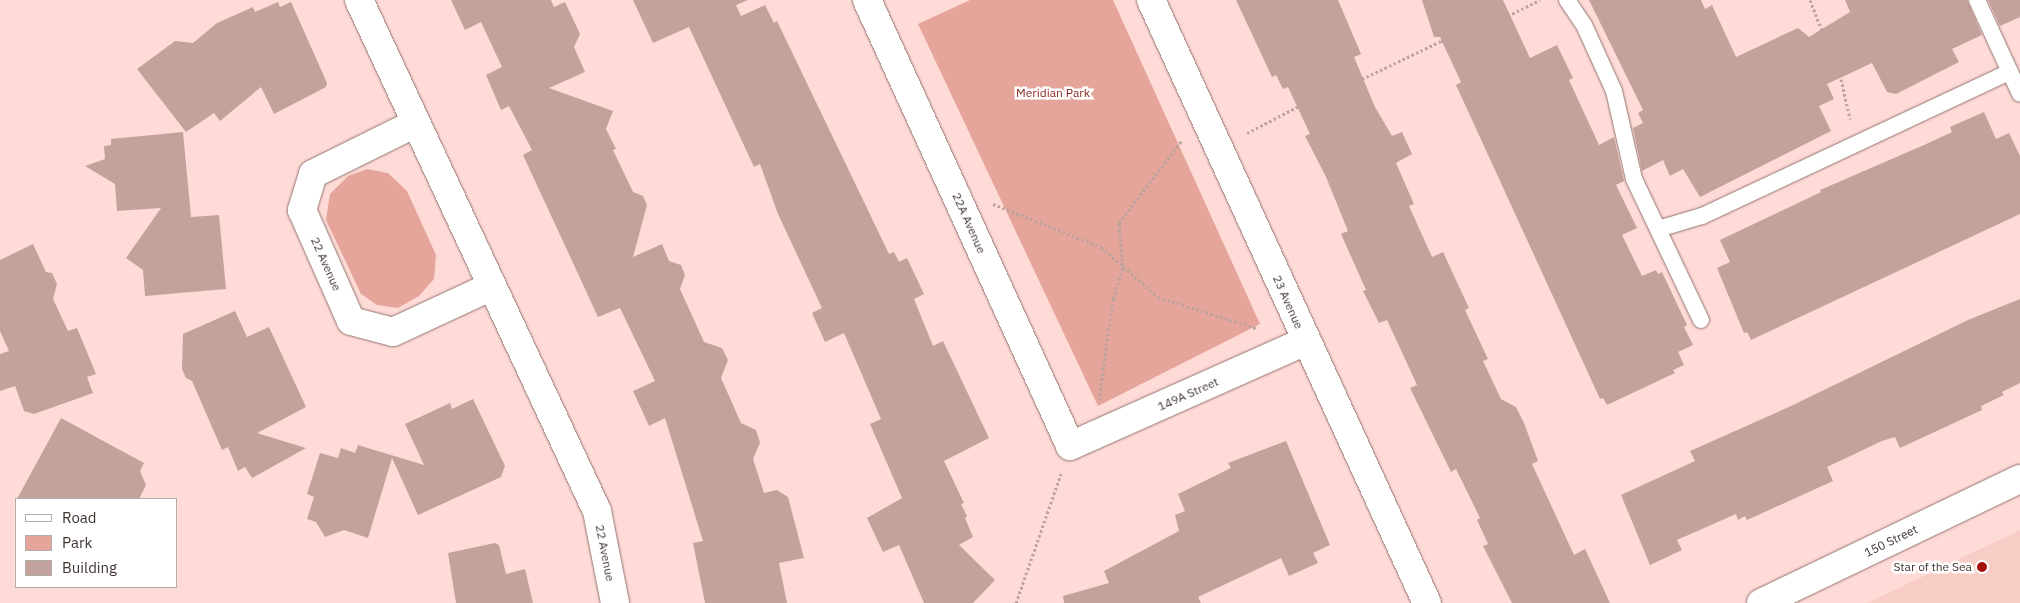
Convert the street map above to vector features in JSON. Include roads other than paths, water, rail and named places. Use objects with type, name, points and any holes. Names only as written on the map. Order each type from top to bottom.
[{"type":"street","name":"22 Avenue","points":[[359,0],[490,286],[597,511],[615,603]]},
{"type":"street","name":"22A Avenue","points":[[866,0],[1070,446]]},
{"type":"street","name":"23 Avenue","points":[[1151,0],[1427,603]]},
{"type":"street","name":"22 Avenue","points":[[416,124],[313,174],[302,210],[351,320],[393,332],[490,286]]},
{"type":"street","name":"149A Street","points":[[1070,446],[1306,342]]},
{"type":"street","name":"150 Street","points":[[1761,603],[2020,479]]},
{"type":"lane","points":[[1567,0],[1584,25],[1614,91],[1634,179],[1701,320]]},
{"type":"lane","points":[[1977,0],[2020,94]]},
{"type":"lane","points":[[1658,230],[1702,216],[2010,72]]},
{"type":"place","name":"Star of the Sea","points":[[1982,567]]},
{"type":"park label","name":"Meridian Park","points":[[1053,93]]}]
